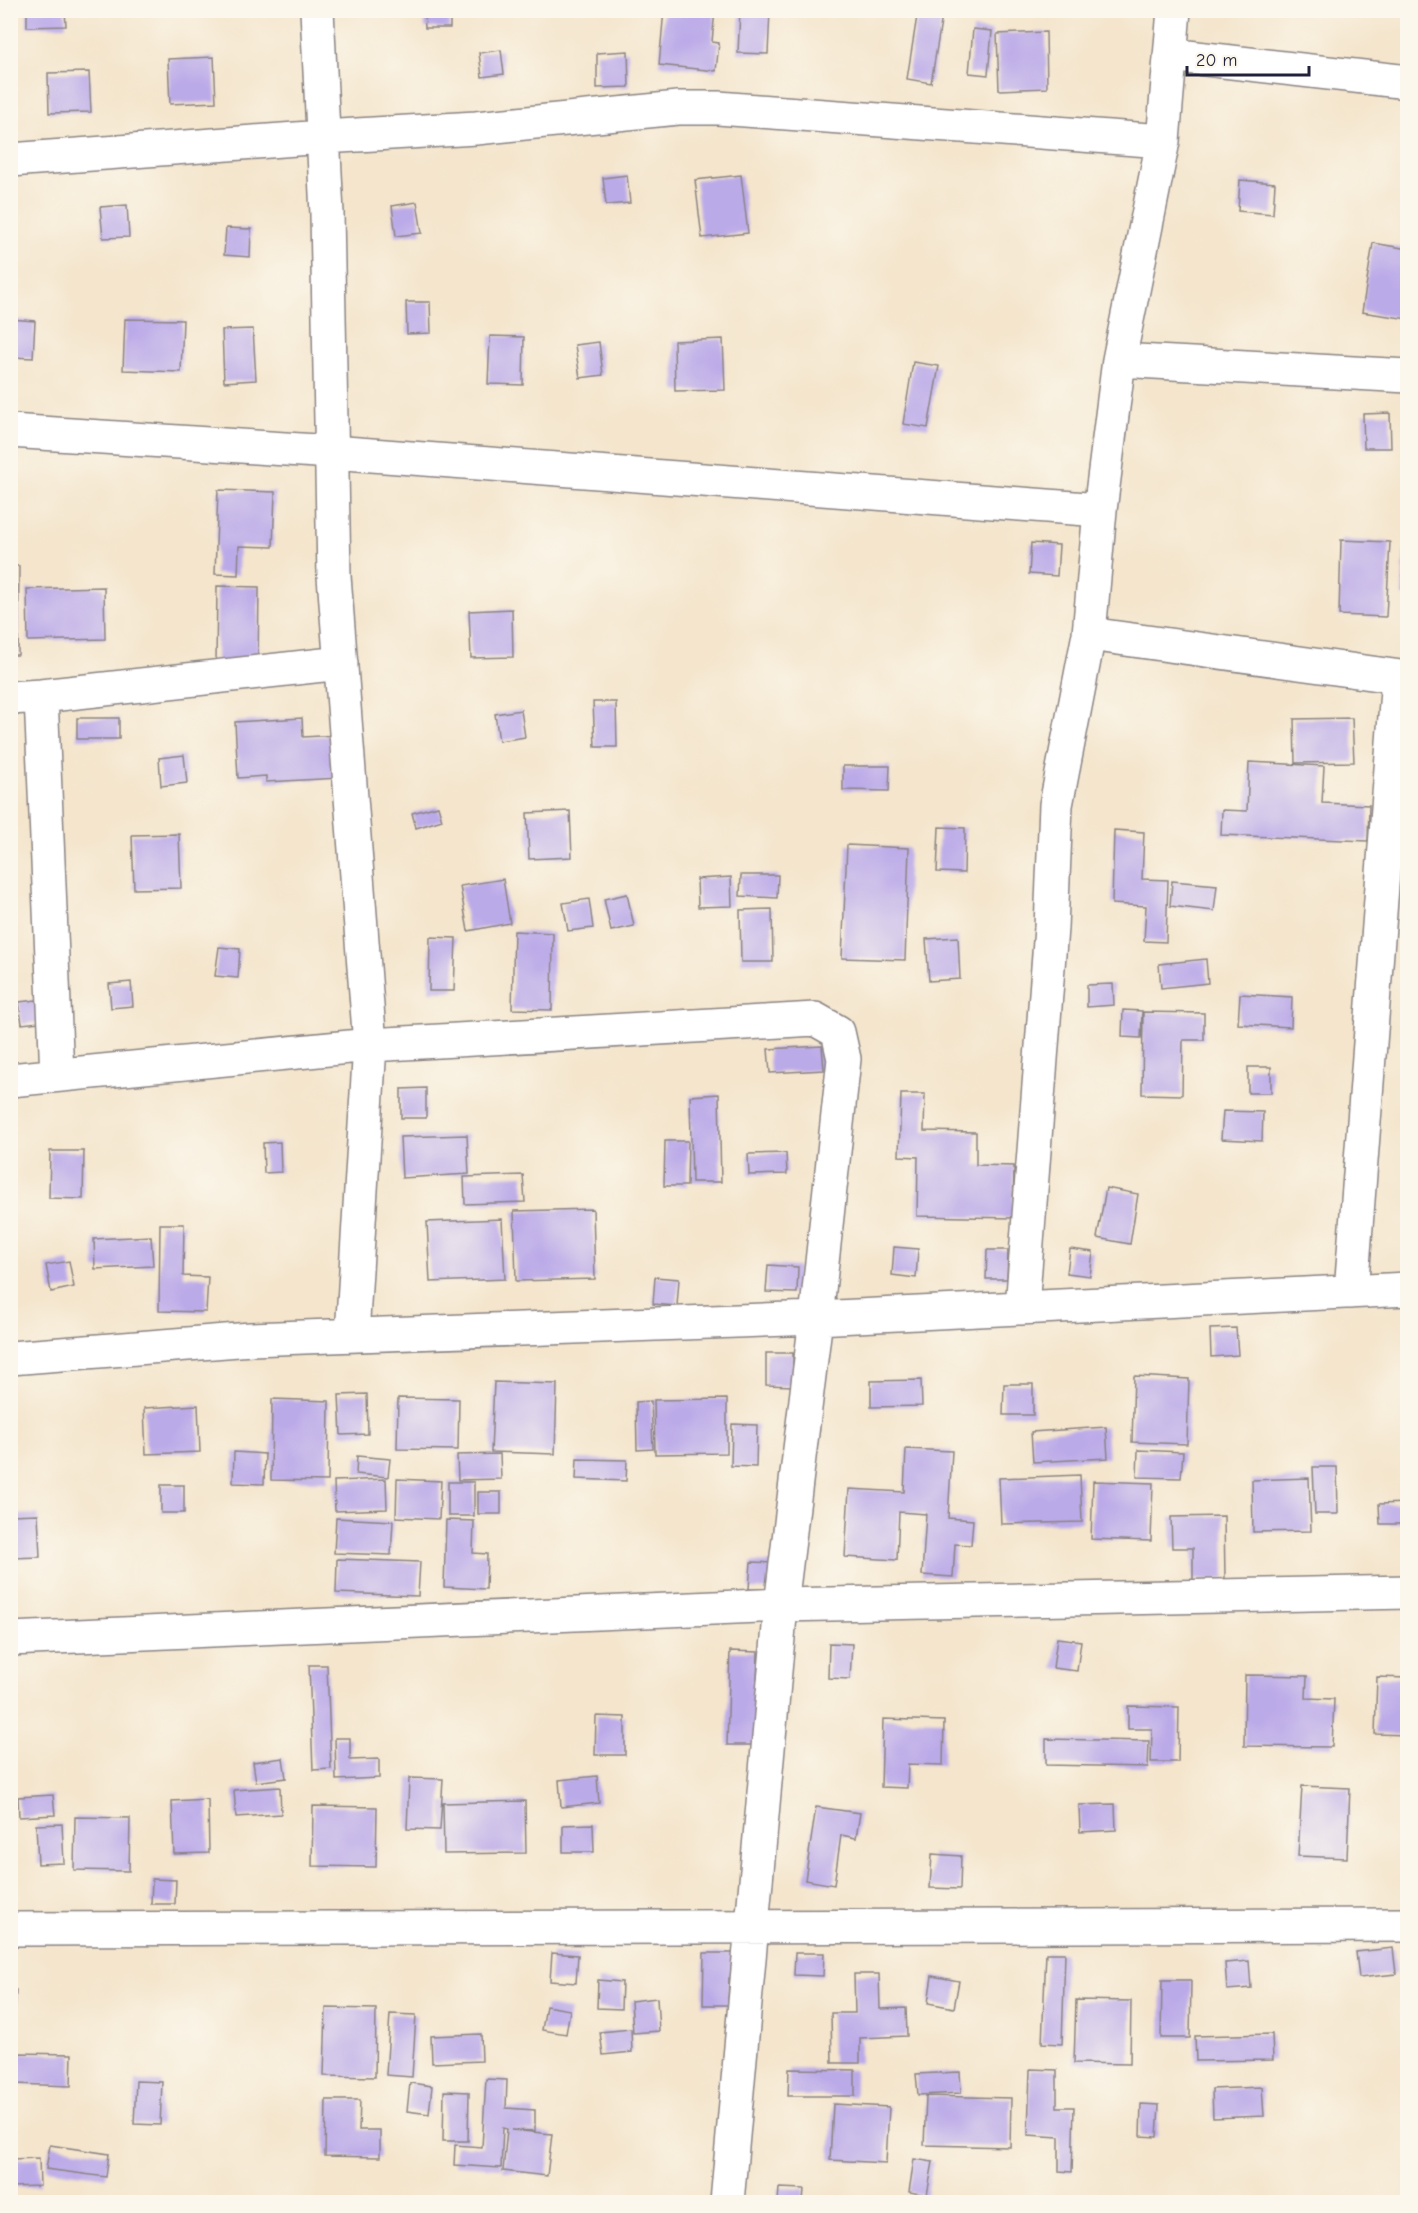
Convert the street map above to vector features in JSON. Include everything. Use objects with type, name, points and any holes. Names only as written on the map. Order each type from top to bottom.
[{"type":"street","points":[[317,10],[327,214],[334,576],[370,1045],[352,1335]]},
{"type":"street","points":[[1022,1308],[1051,928],[1056,805],[1089,634],[1100,510],[1119,360],[1162,141],[1174,10]]},
{"type":"street","points":[[1170,55],[1407,82]]},
{"type":"street","points":[[10,160],[476,128],[678,108],[718,108],[1162,141]]},
{"type":"street","points":[[1119,360],[1407,376]]},
{"type":"street","points":[[10,431],[332,452],[1100,510]]},
{"type":"street","points":[[1089,634],[1402,677],[1351,1292]]},
{"type":"street","points":[[57,1075],[26,697],[341,663]]},
{"type":"street","points":[[10,1080],[370,1045],[815,1019],[838,1032],[844,1059],[816,1318],[781,1605],[727,2202]]},
{"type":"street","points":[[10,1358],[251,1339],[816,1318],[1407,1289]]},
{"type":"street","points":[[10,1639],[781,1605],[1407,1592]]},
{"type":"street","points":[[10,1929],[1407,1924]]},
{"type":"building","points":[[27,10],[65,10],[66,26],[27,27]]},
{"type":"building","points":[[424,10],[450,10],[450,28],[425,28]]},
{"type":"building","points":[[664,10],[715,10],[712,42],[719,43],[716,71],[659,65]]},
{"type":"building","points":[[740,10],[770,10],[768,54],[738,53]]},
{"type":"building","points":[[918,10],[943,10],[931,83],[907,79]]},
{"type":"building","points":[[973,29],[992,31],[988,75],[969,73]]},
{"type":"building","points":[[1046,32],[1047,88],[999,90],[997,34]]},
{"type":"building","points":[[501,50],[504,74],[482,77],[479,53]]},
{"type":"building","points":[[628,51],[629,87],[597,88],[597,53]]},
{"type":"building","points":[[214,57],[216,102],[170,104],[168,59]]},
{"type":"building","points":[[89,72],[91,112],[49,113],[48,73]]},
{"type":"building","points":[[627,175],[630,203],[606,205],[603,178]]},
{"type":"building","points":[[741,175],[748,233],[702,238],[695,180]]},
{"type":"building","points":[[1240,180],[1275,183],[1273,214],[1238,211]]},
{"type":"building","points":[[417,202],[422,233],[396,236],[392,206]]},
{"type":"building","points":[[127,205],[129,237],[103,238],[100,207]]},
{"type":"building","points":[[226,228],[251,229],[250,257],[224,255]]},
{"type":"building","points":[[1373,243],[1408,249],[1408,319],[1362,312]]},
{"type":"building","points":[[406,302],[430,302],[431,333],[407,334]]},
{"type":"building","points":[[10,319],[35,321],[33,358],[10,357]]},
{"type":"building","points":[[125,319],[183,320],[181,372],[123,370]]},
{"type":"building","points":[[253,329],[256,380],[224,382],[222,330]]},
{"type":"building","points":[[490,336],[524,337],[523,385],[488,384]]},
{"type":"building","points":[[723,339],[725,390],[675,391],[674,341]]},
{"type":"building","points":[[599,342],[603,375],[580,378],[575,345]]},
{"type":"building","points":[[913,362],[939,366],[928,428],[903,424]]},
{"type":"building","points":[[1390,413],[1391,448],[1364,448],[1363,414]]},
{"type":"building","points":[[218,490],[275,492],[273,547],[239,546],[238,575],[215,574]]},
{"type":"building","points":[[1341,540],[1390,542],[1386,617],[1339,615]]},
{"type":"building","points":[[1031,543],[1059,545],[1057,576],[1029,574]]},
{"type":"building","points":[[1404,552],[1408,552],[1408,596],[1402,596]]},
{"type":"building","points":[[10,566],[19,566],[18,655],[10,655]]},
{"type":"building","points":[[217,586],[259,587],[258,664],[216,663]]},
{"type":"building","points":[[104,587],[105,639],[28,641],[27,589]]},
{"type":"building","points":[[512,609],[513,657],[471,658],[469,611]]},
{"type":"building","points":[[593,702],[616,702],[617,747],[595,747]]},
{"type":"building","points":[[521,710],[525,737],[499,741],[495,714]]},
{"type":"building","points":[[77,718],[119,718],[119,739],[77,739]]},
{"type":"building","points":[[302,718],[303,737],[337,735],[339,778],[266,782],[266,776],[238,778],[235,722]]},
{"type":"building","points":[[1352,718],[1354,762],[1295,763],[1294,719]]},
{"type":"building","points":[[184,755],[187,783],[161,786],[159,758]]},
{"type":"building","points":[[1249,762],[1324,766],[1322,803],[1369,805],[1368,841],[1221,835],[1222,810],[1247,811]]},
{"type":"building","points":[[843,766],[890,766],[889,791],[843,790]]},
{"type":"building","points":[[438,806],[442,820],[416,828],[412,813]]},
{"type":"building","points":[[570,811],[572,857],[529,859],[527,813]]},
{"type":"building","points":[[939,827],[965,828],[964,873],[937,872]]},
{"type":"building","points":[[1114,830],[1144,832],[1142,879],[1168,880],[1166,942],[1144,941],[1146,906],[1112,904]]},
{"type":"building","points":[[179,834],[181,888],[134,889],[132,835]]},
{"type":"building","points":[[847,845],[909,848],[905,960],[842,958]]},
{"type":"building","points":[[741,875],[778,875],[777,898],[740,896]]},
{"type":"building","points":[[731,877],[732,906],[698,907],[697,879]]},
{"type":"building","points":[[503,879],[510,923],[468,931],[460,886]]},
{"type":"building","points":[[1172,881],[1217,885],[1214,911],[1170,906]]},
{"type":"building","points":[[627,894],[634,926],[611,931],[604,899]]},
{"type":"building","points":[[589,899],[593,928],[568,931],[563,903]]},
{"type":"building","points":[[772,909],[773,962],[741,962],[740,910]]},
{"type":"building","points":[[514,931],[553,933],[552,1010],[512,1009]]},
{"type":"building","points":[[430,937],[456,938],[454,991],[429,991]]},
{"type":"building","points":[[958,937],[960,979],[929,981],[926,939]]},
{"type":"building","points":[[219,947],[240,949],[238,978],[215,976]]},
{"type":"building","points":[[1206,959],[1208,983],[1161,988],[1159,964]]},
{"type":"building","points":[[131,982],[133,1006],[111,1008],[109,984]]},
{"type":"building","points":[[1113,984],[1114,1005],[1087,1007],[1087,985]]},
{"type":"building","points":[[1240,994],[1292,997],[1291,1027],[1238,1024]]},
{"type":"building","points":[[46,999],[48,1021],[22,1024],[19,1002]]},
{"type":"building","points":[[1123,1010],[1142,1011],[1141,1038],[1122,1037]]},
{"type":"building","points":[[1143,1012],[1204,1013],[1204,1040],[1183,1040],[1182,1095],[1142,1094]]},
{"type":"building","points":[[822,1046],[824,1070],[770,1073],[768,1049]]},
{"type":"building","points":[[1248,1067],[1271,1067],[1271,1093],[1248,1093]]},
{"type":"building","points":[[426,1088],[426,1118],[401,1118],[401,1089]]},
{"type":"building","points":[[719,1094],[721,1182],[692,1182],[690,1096]]},
{"type":"building","points":[[901,1094],[925,1094],[924,1131],[976,1132],[976,1165],[1014,1166],[1013,1218],[917,1216],[918,1157],[899,1156]]},
{"type":"building","points":[[1223,1111],[1263,1112],[1262,1141],[1221,1139]]},
{"type":"building","points":[[467,1135],[469,1174],[402,1178],[400,1137]]},
{"type":"building","points":[[665,1141],[688,1141],[687,1186],[664,1186]]},
{"type":"building","points":[[280,1142],[281,1172],[264,1173],[263,1143]]},
{"type":"building","points":[[50,1151],[84,1151],[83,1199],[49,1198]]},
{"type":"building","points":[[786,1153],[787,1174],[749,1175],[748,1154]]},
{"type":"building","points":[[523,1175],[525,1202],[465,1204],[464,1177]]},
{"type":"building","points":[[1106,1188],[1138,1194],[1130,1244],[1097,1238]]},
{"type":"building","points":[[593,1209],[595,1279],[516,1281],[514,1211]]},
{"type":"building","points":[[502,1219],[505,1279],[430,1282],[427,1222]]},
{"type":"building","points":[[160,1224],[184,1224],[183,1276],[208,1277],[206,1312],[159,1311]]},
{"type":"building","points":[[151,1236],[153,1266],[95,1269],[94,1239]]},
{"type":"building","points":[[894,1247],[918,1249],[916,1278],[892,1275]]},
{"type":"building","points":[[1070,1249],[1093,1252],[1090,1276],[1067,1273]]},
{"type":"building","points":[[987,1250],[1008,1250],[1007,1279],[986,1279]]},
{"type":"building","points":[[69,1261],[74,1287],[51,1292],[46,1265]]},
{"type":"building","points":[[768,1265],[798,1267],[797,1293],[766,1292]]},
{"type":"building","points":[[655,1277],[679,1279],[677,1306],[653,1304]]},
{"type":"building","points":[[1236,1328],[1238,1355],[1211,1357],[1210,1329]]},
{"type":"building","points":[[766,1353],[793,1353],[793,1386],[766,1385]]},
{"type":"building","points":[[1134,1376],[1189,1379],[1187,1444],[1132,1442]]},
{"type":"building","points":[[921,1380],[922,1406],[871,1407],[871,1381]]},
{"type":"building","points":[[494,1382],[557,1384],[555,1454],[491,1452]]},
{"type":"building","points":[[1004,1384],[1033,1384],[1033,1415],[1003,1415]]},
{"type":"building","points":[[367,1394],[368,1434],[341,1435],[339,1395]]},
{"type":"building","points":[[398,1398],[459,1399],[458,1450],[397,1449]]},
{"type":"building","points":[[272,1399],[329,1401],[328,1481],[271,1480]]},
{"type":"building","points":[[727,1399],[727,1453],[655,1454],[654,1400]]},
{"type":"building","points":[[651,1401],[653,1449],[637,1450],[636,1402]]},
{"type":"building","points":[[198,1405],[200,1452],[146,1454],[144,1408]]},
{"type":"building","points":[[732,1424],[757,1425],[756,1467],[731,1466]]},
{"type":"building","points":[[1106,1427],[1108,1458],[1033,1462],[1031,1432]]},
{"type":"building","points":[[906,1449],[952,1451],[948,1518],[973,1520],[971,1545],[955,1544],[953,1577],[922,1575],[926,1514],[899,1512],[897,1560],[845,1557],[849,1489],[904,1492]]},
{"type":"building","points":[[1138,1450],[1183,1452],[1181,1478],[1137,1477]]},
{"type":"building","points":[[234,1452],[265,1454],[264,1484],[233,1483]]},
{"type":"building","points":[[500,1454],[501,1479],[458,1480],[457,1455]]},
{"type":"building","points":[[357,1456],[390,1459],[388,1477],[356,1474]]},
{"type":"building","points":[[577,1459],[627,1460],[626,1481],[576,1479]]},
{"type":"building","points":[[1313,1467],[1337,1467],[1338,1514],[1315,1514]]},
{"type":"building","points":[[1080,1475],[1082,1522],[1001,1524],[999,1478]]},
{"type":"building","points":[[1309,1478],[1311,1531],[1253,1532],[1252,1480]]},
{"type":"building","points":[[386,1479],[387,1509],[335,1511],[334,1481]]},
{"type":"building","points":[[397,1479],[441,1481],[439,1519],[396,1517]]},
{"type":"building","points":[[1093,1481],[1153,1483],[1151,1541],[1091,1539]]},
{"type":"building","points":[[448,1482],[474,1482],[474,1516],[448,1516]]},
{"type":"building","points":[[161,1485],[184,1485],[184,1513],[161,1513]]},
{"type":"building","points":[[478,1492],[501,1492],[501,1514],[478,1514]]},
{"type":"building","points":[[1408,1503],[1408,1524],[1380,1524],[1379,1504]]},
{"type":"building","points":[[38,1514],[40,1557],[10,1558],[10,1515]]},
{"type":"building","points":[[1224,1516],[1225,1579],[1193,1580],[1193,1548],[1172,1548],[1171,1517]]},
{"type":"building","points":[[336,1518],[393,1521],[391,1555],[334,1553]]},
{"type":"building","points":[[446,1520],[474,1521],[473,1553],[487,1554],[486,1589],[444,1587]]},
{"type":"building","points":[[337,1559],[420,1562],[418,1596],[336,1593]]},
{"type":"building","points":[[751,1562],[775,1563],[774,1590],[749,1589]]},
{"type":"building","points":[[1057,1638],[1081,1641],[1077,1671],[1053,1668]]},
{"type":"building","points":[[829,1643],[852,1644],[850,1679],[828,1678]]},
{"type":"building","points":[[730,1651],[758,1652],[755,1745],[727,1745]]},
{"type":"building","points":[[309,1665],[327,1665],[331,1769],[313,1770]]},
{"type":"building","points":[[1245,1675],[1307,1676],[1306,1698],[1334,1699],[1332,1747],[1244,1746]]},
{"type":"building","points":[[1377,1677],[1408,1678],[1408,1735],[1375,1734]]},
{"type":"building","points":[[1128,1706],[1179,1707],[1178,1762],[1151,1762],[1152,1729],[1128,1729]]},
{"type":"building","points":[[596,1716],[625,1717],[625,1755],[595,1755]]},
{"type":"building","points":[[883,1719],[944,1721],[943,1765],[908,1764],[907,1788],[881,1787]]},
{"type":"building","points":[[335,1738],[350,1738],[350,1760],[379,1759],[379,1778],[336,1780]]},
{"type":"building","points":[[1046,1739],[1149,1741],[1148,1767],[1046,1765]]},
{"type":"building","points":[[283,1758],[286,1778],[256,1782],[253,1762]]},
{"type":"building","points":[[597,1776],[599,1803],[561,1807],[559,1780]]},
{"type":"building","points":[[409,1778],[443,1779],[440,1830],[407,1829]]},
{"type":"building","points":[[1302,1786],[1350,1788],[1347,1858],[1298,1856]]},
{"type":"building","points":[[280,1787],[281,1814],[236,1817],[234,1790]]},
{"type":"building","points":[[53,1795],[55,1815],[19,1817],[18,1797]]},
{"type":"building","points":[[208,1799],[209,1853],[174,1854],[172,1801]]},
{"type":"building","points":[[525,1801],[526,1853],[444,1854],[443,1803]]},
{"type":"building","points":[[1115,1804],[1116,1830],[1080,1832],[1079,1805]]},
{"type":"building","points":[[313,1806],[377,1807],[376,1867],[312,1866]]},
{"type":"building","points":[[816,1807],[860,1813],[856,1838],[841,1835],[834,1885],[805,1880]]},
{"type":"building","points":[[75,1817],[130,1818],[129,1871],[74,1870]]},
{"type":"building","points":[[62,1824],[64,1863],[38,1864],[36,1825]]},
{"type":"building","points":[[593,1824],[594,1852],[563,1852],[563,1825]]},
{"type":"building","points":[[932,1854],[961,1856],[960,1889],[930,1888]]},
{"type":"building","points":[[152,1879],[176,1880],[175,1904],[151,1904]]},
{"type":"building","points":[[1393,1948],[1396,1974],[1359,1978],[1356,1952]]},
{"type":"building","points":[[552,1953],[578,1955],[576,1983],[550,1981]]},
{"type":"building","points":[[704,1953],[751,1953],[750,1979],[729,1978],[728,2005],[703,2005]]},
{"type":"building","points":[[795,1953],[824,1953],[823,1976],[794,1975]]},
{"type":"building","points":[[1046,1953],[1065,1953],[1062,2044],[1042,2043]]},
{"type":"building","points":[[1249,1961],[1251,1988],[1227,1990],[1225,1963]]},
{"type":"building","points":[[854,1974],[879,1974],[880,2009],[906,2008],[907,2036],[860,2038],[860,2063],[832,2063],[831,2013],[855,2013]]},
{"type":"building","points":[[932,1976],[959,1981],[954,2008],[928,2003]]},
{"type":"building","points":[[598,1980],[622,1982],[621,2009],[597,2008]]},
{"type":"building","points":[[1162,1980],[1191,1980],[1190,2038],[1161,2038]]},
{"type":"building","points":[[10,1990],[16,1990],[14,2046],[10,2046]]},
{"type":"building","points":[[657,1998],[659,2031],[633,2033],[631,2001]]},
{"type":"building","points":[[1076,2000],[1131,2001],[1130,2064],[1074,2063]]},
{"type":"building","points":[[546,2006],[570,2010],[566,2034],[542,2030]]},
{"type":"building","points":[[326,2008],[376,2009],[375,2077],[324,2076]]},
{"type":"building","points":[[390,2014],[416,2015],[412,2077],[386,2075]]},
{"type":"building","points":[[631,2029],[632,2052],[603,2055],[600,2032]]},
{"type":"building","points":[[481,2034],[482,2061],[432,2063],[431,2036]]},
{"type":"building","points":[[1272,2034],[1273,2060],[1196,2061],[1195,2036]]},
{"type":"building","points":[[16,2053],[72,2054],[71,2086],[15,2084]]},
{"type":"building","points":[[789,2069],[855,2070],[855,2096],[788,2096]]},
{"type":"building","points":[[1030,2069],[1057,2070],[1057,2107],[1074,2107],[1072,2172],[1059,2171],[1059,2137],[1028,2135]]},
{"type":"building","points":[[960,2072],[961,2093],[918,2095],[916,2074]]},
{"type":"building","points":[[486,2079],[507,2080],[506,2108],[535,2110],[535,2131],[512,2130],[552,2134],[547,2176],[503,2171],[507,2129],[503,2128],[501,2168],[454,2165],[455,2145],[482,2147]]},
{"type":"building","points":[[136,2081],[162,2082],[160,2125],[134,2124]]},
{"type":"building","points":[[410,2083],[432,2086],[429,2114],[407,2111]]},
{"type":"building","points":[[1262,2087],[1264,2116],[1213,2118],[1212,2089]]},
{"type":"building","points":[[444,2091],[469,2092],[468,2141],[443,2141]]},
{"type":"building","points":[[926,2096],[1011,2098],[1010,2147],[924,2145]]},
{"type":"building","points":[[326,2100],[360,2100],[359,2130],[380,2130],[380,2157],[325,2156]]},
{"type":"building","points":[[833,2104],[889,2107],[886,2163],[830,2160]]},
{"type":"building","points":[[1141,2104],[1159,2105],[1157,2137],[1140,2136]]},
{"type":"building","points":[[50,2145],[109,2154],[106,2177],[46,2169]]},
{"type":"building","points":[[39,2158],[40,2186],[10,2187],[10,2159]]},
{"type":"building","points":[[914,2159],[933,2162],[927,2195],[909,2192]]},
{"type":"building","points":[[779,2188],[804,2189],[803,2202],[778,2202]]}]
